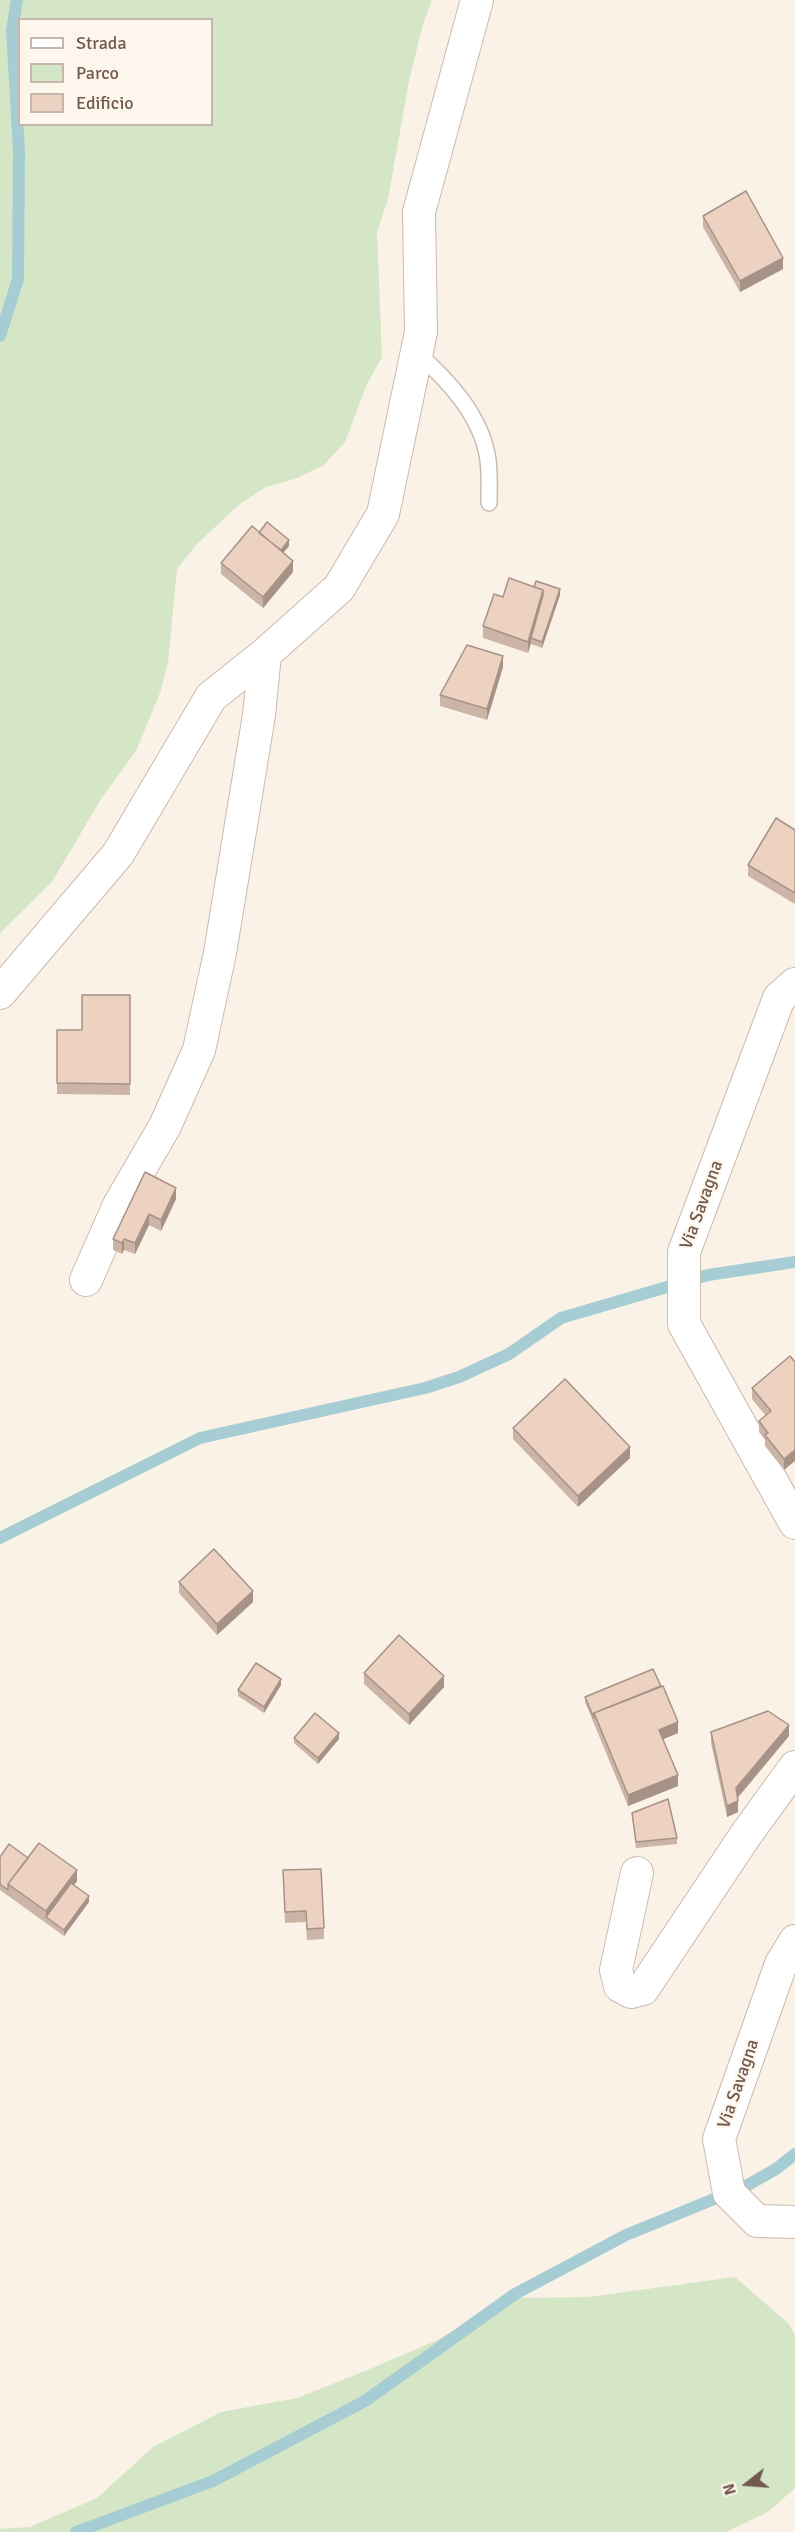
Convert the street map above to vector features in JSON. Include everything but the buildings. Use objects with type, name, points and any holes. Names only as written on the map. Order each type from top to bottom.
[{"type":"street","points":[[0,993],[118,854],[211,697],[265,654],[339,588],[383,514],[421,332],[419,212],[477,0]]},
{"type":"street","points":[[86,1280],[119,1205],[165,1126],[199,1050],[222,941],[259,715],[265,654]]},
{"type":"street","name":"Via Savagna","points":[[795,984],[779,998],[684,1252],[684,1324],[795,1523]]},
{"type":"street","points":[[637,1873],[616,1970],[620,1986],[632,1992],[644,1989],[745,1836],[795,1767]]},
{"type":"street","name":"Via Savagna","points":[[795,1941],[781,1964],[719,2139],[729,2193],[757,2221],[795,2222]]},
{"type":"lane","points":[[416,352],[447,379],[476,423],[488,459],[489,503]]},
{"type":"green space","points":[[0,0],[432,0],[423,24],[409,81],[388,199],[377,232],[382,357],[367,384],[345,442],[324,465],[295,479],[266,487],[241,503],[197,544],[177,569],[168,663],[160,693],[136,751],[101,799],[52,882],[0,933]]},
{"type":"green space","points":[[735,2277],[789,2324],[795,2335],[795,2488],[768,2512],[726,2532],[0,2532],[0,2529],[30,2527],[97,2498],[153,2447],[221,2412],[297,2398],[433,2342],[512,2298],[588,2297]]},
{"type":"waterway","points":[[0,336],[18,279],[19,152],[12,30],[17,0]]},
{"type":"waterway","points":[[0,1538],[200,1438],[425,1388],[459,1377],[509,1354],[561,1318],[708,1275],[795,1262]]},
{"type":"waterway","points":[[76,2532],[213,2481],[365,2401],[515,2294],[626,2235],[746,2186],[776,2169],[795,2154]]}]
